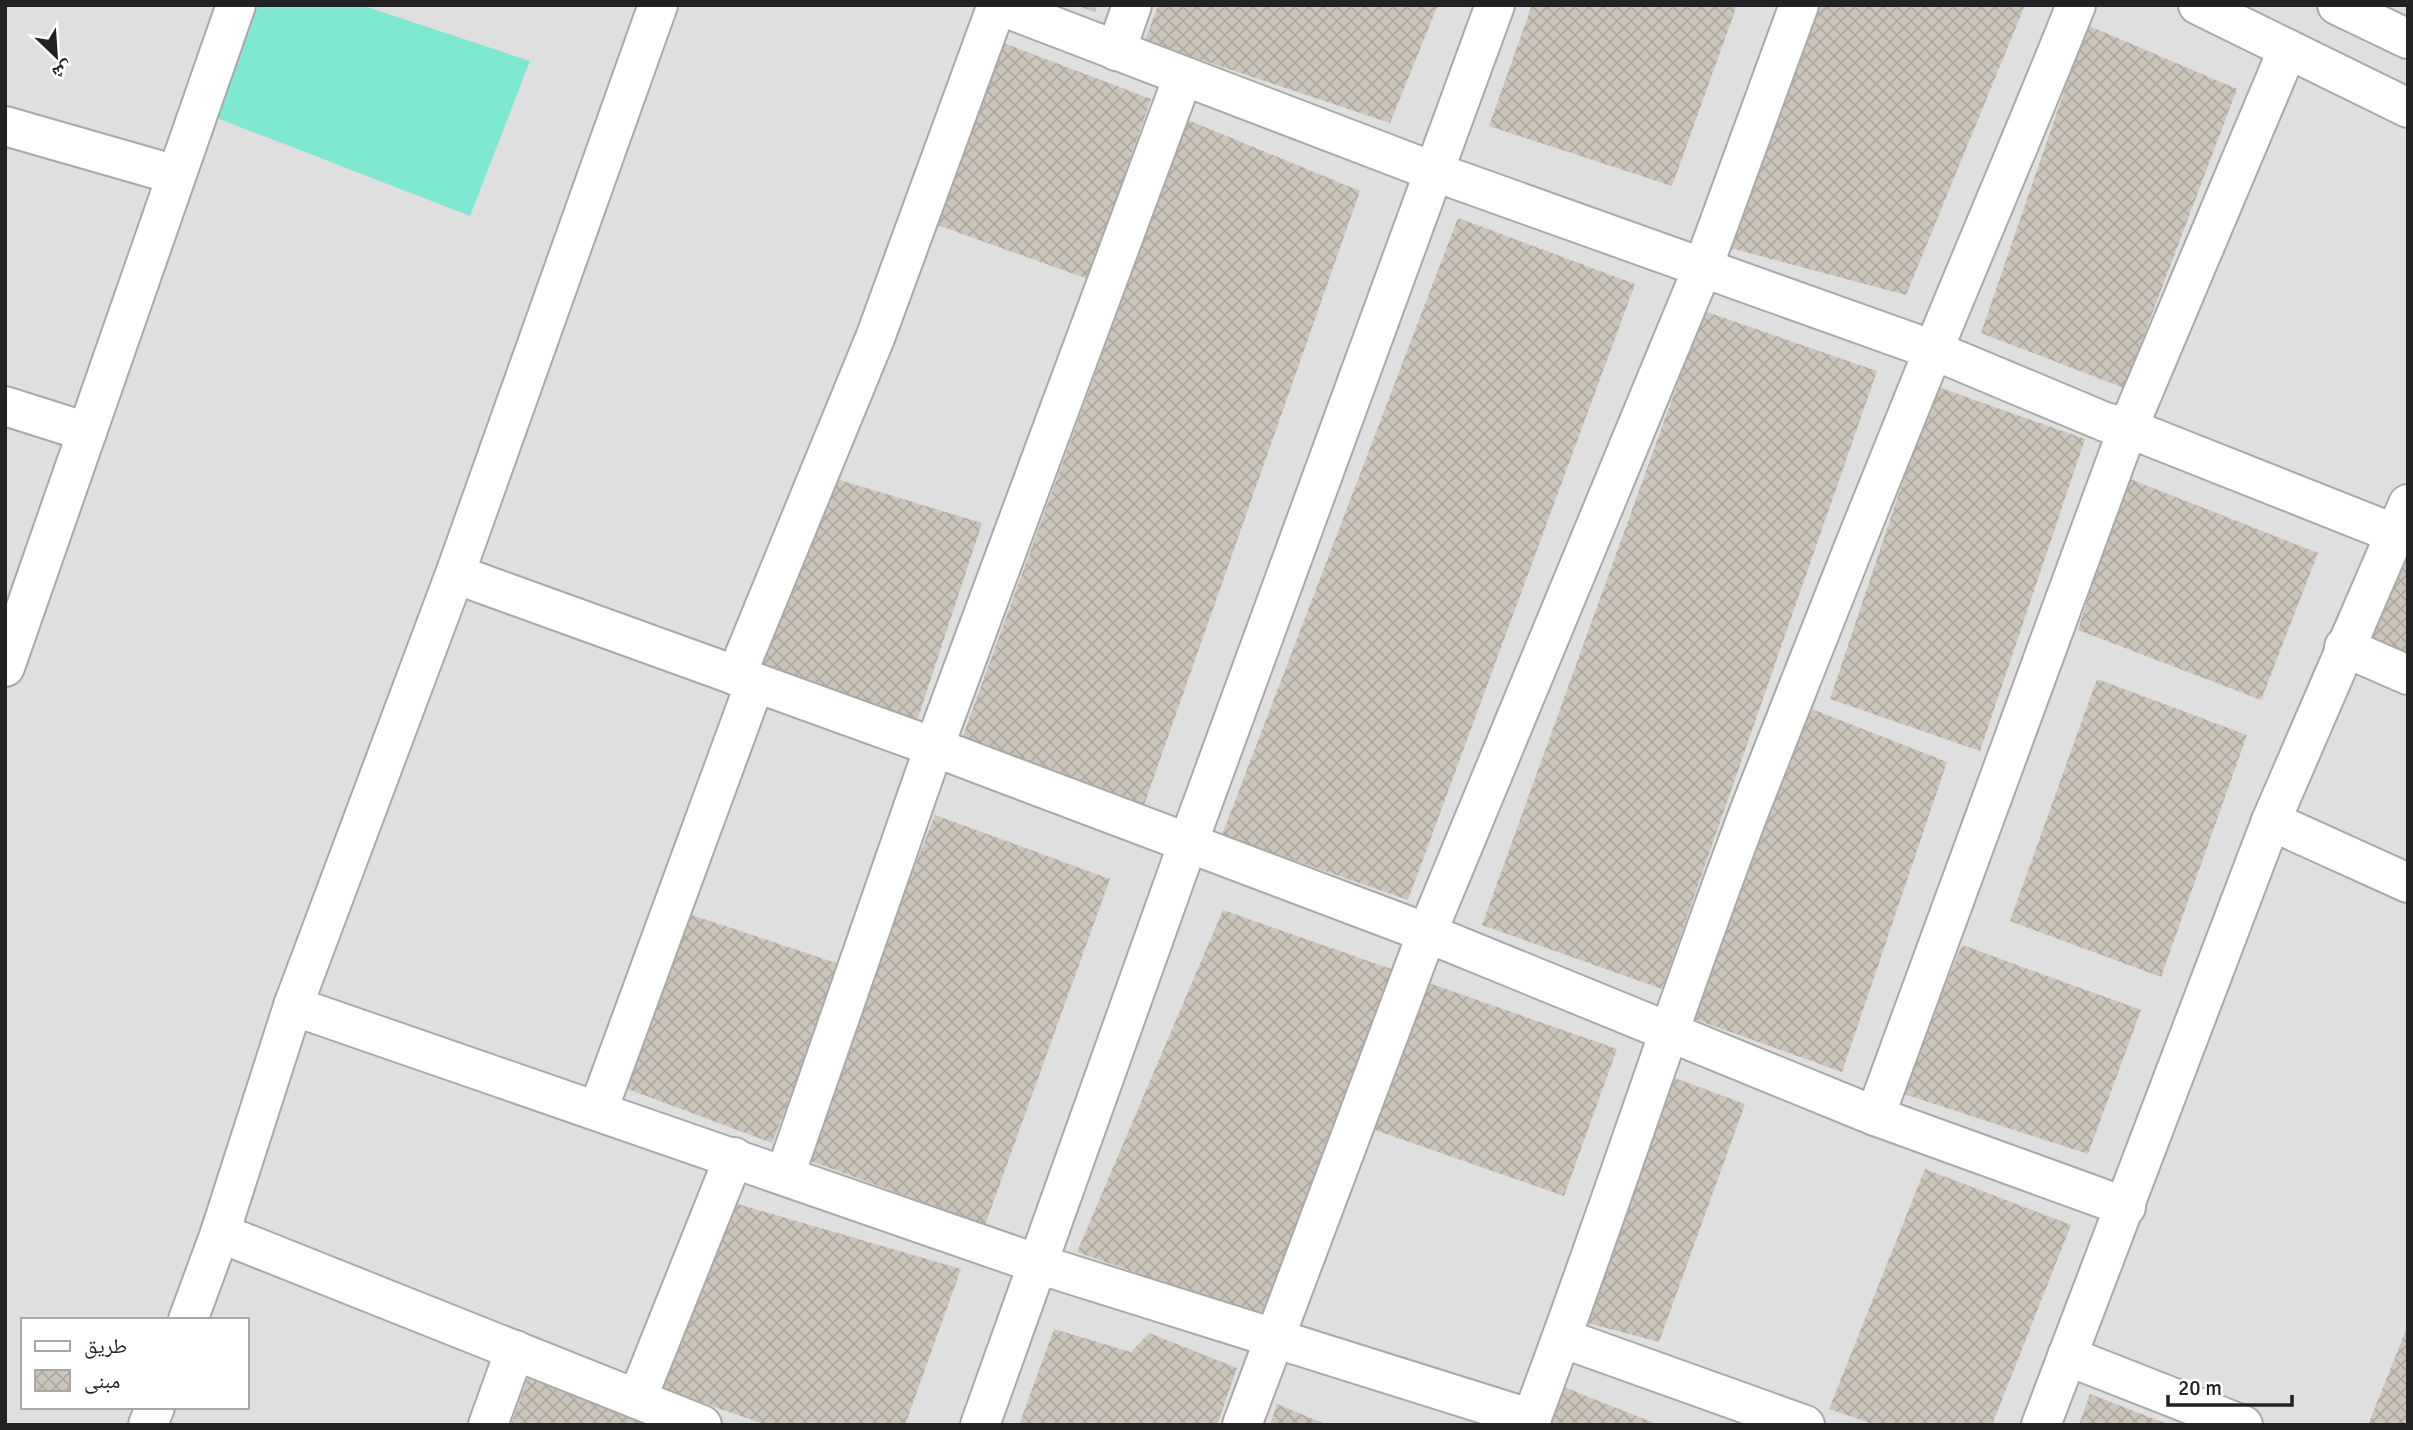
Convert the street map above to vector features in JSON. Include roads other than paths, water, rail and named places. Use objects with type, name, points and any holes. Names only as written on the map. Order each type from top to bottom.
[{"type":"street","points":[[5,667],[236,5]]},
{"type":"street","points":[[189,1318],[220,1233],[293,1006],[455,575],[658,5]]},
{"type":"street","points":[[598,1110],[746,679],[998,5],[1435,172],[1933,350],[2105,422],[2401,519],[2271,821],[2041,1425]]},
{"type":"street","points":[[1115,51],[1132,5]]},
{"type":"street","points":[[980,1425],[1188,843],[1495,5]]},
{"type":"street","points":[[1242,1425],[1427,933],[1703,267],[1799,5]]},
{"type":"street","points":[[293,1006],[1038,1264],[1530,1422],[1562,1338],[1637,1115],[1671,1033],[1753,803],[1933,350],[2076,5]]},
{"type":"street","points":[[2198,5],[2408,108]]},
{"type":"street","points":[[2337,5],[2408,39]]},
{"type":"street","points":[[1875,1116],[2128,428],[2288,49]]},
{"type":"street","points":[[785,1175],[934,747],[1183,77]]},
{"type":"street","points":[[5,126],[176,175]]},
{"type":"street","points":[[5,406],[87,432]]},
{"type":"street","points":[[455,575],[934,747],[1427,933],[1875,1116],[2126,1207]]},
{"type":"street","points":[[2344,647],[2408,675]]},
{"type":"street","points":[[2271,821],[2408,883]]},
{"type":"street","points":[[637,1399],[734,1157]]},
{"type":"street","points":[[220,1233],[702,1425]]},
{"type":"street","points":[[1562,1338],[1782,1421]]},
{"type":"street","points":[[488,1425],[515,1350]]},
{"type":"street","points":[[2067,1356],[2243,1425]]}]
